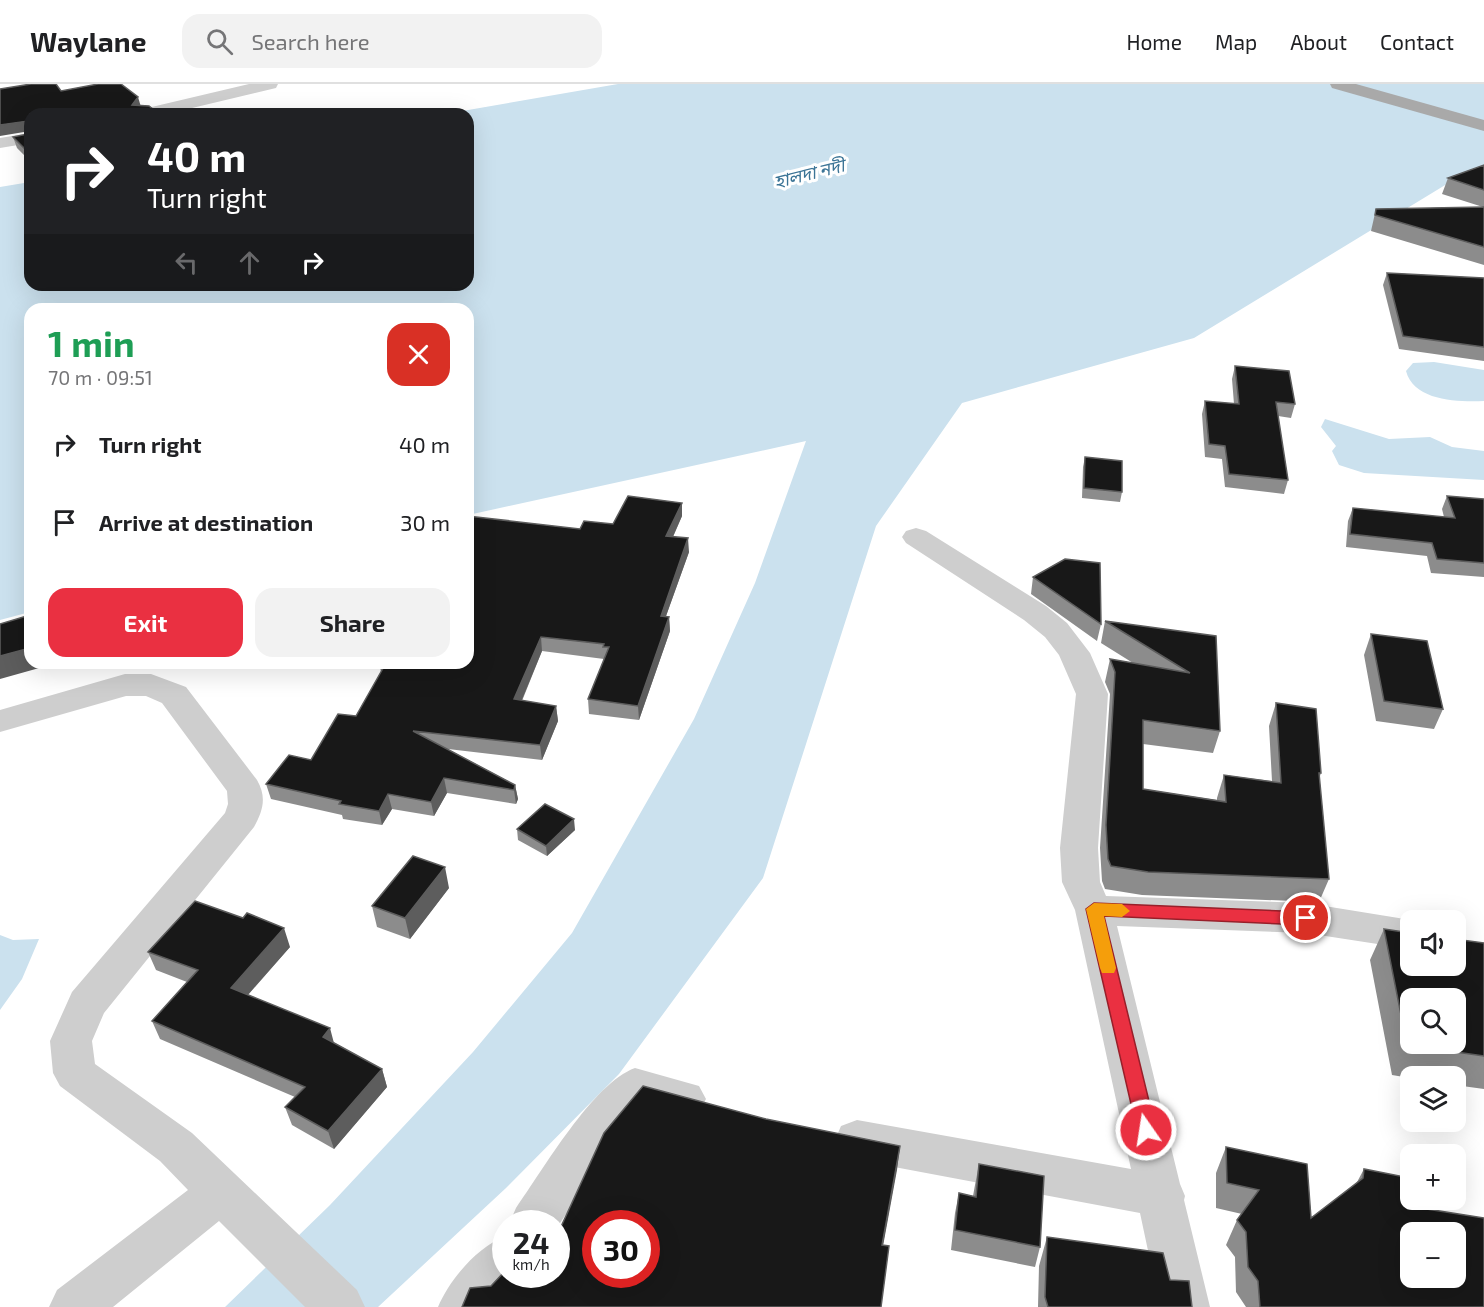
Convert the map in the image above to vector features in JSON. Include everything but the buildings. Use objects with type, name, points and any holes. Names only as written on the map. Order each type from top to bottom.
[{"type":"main road","points":[[1338,84],[1484,126]]},
{"type":"street","points":[[170,108],[270,84]]},
{"type":"street","points":[[0,143],[24,139]]},
{"type":"street","points":[[916,537],[1035,613],[1056,630],[1074,653],[1085,673],[1092,694],[1079,848],[1081,882],[1094,909],[1162,1196],[1185,1307]]},
{"type":"street","points":[[0,721],[125,685],[162,688],[174,695],[244,789],[246,804],[241,818],[87,1004],[71,1041],[75,1073],[176,1147],[267,1239],[340,1307]]},
{"type":"street","points":[[1094,909],[1306,918],[1400,932]]},
{"type":"street","points":[[543,1210],[599,1127],[635,1087],[726,1110]]},
{"type":"street","points":[[821,1132],[1162,1196]]},
{"type":"street","points":[[74,1307],[221,1192]]},
{"type":"street","points":[[463,1307],[492,1275]]},
{"type":"water","name":"হালদা নদী","points":[[618,84],[1484,84],[1484,169],[1460,176],[1194,338],[962,403],[876,526],[763,878],[619,1074],[506,1188],[378,1307],[225,1307],[330,1205],[473,1052],[572,933],[694,719],[755,583],[806,441],[474,514],[474,303],[24,303],[24,614],[0,620],[0,187],[24,183],[24,291],[474,291],[474,109]]},
{"type":"water","points":[[1434,362],[1484,370],[1484,401],[1438,398],[1418,388],[1406,371],[1413,363]]},
{"type":"water","points":[[1325,419],[1389,439],[1430,437],[1452,447],[1484,451],[1484,480],[1364,473],[1339,465],[1332,451],[1336,446],[1321,427]]},
{"type":"water","points":[[0,935],[13,940],[39,939],[22,979],[0,1010]]},
{"type":"slow traffic","points":[[1108,968],[1094,909],[1122,911]]},
{"type":"route","points":[[1146,1130],[1094,909],[1306,918]]}]
